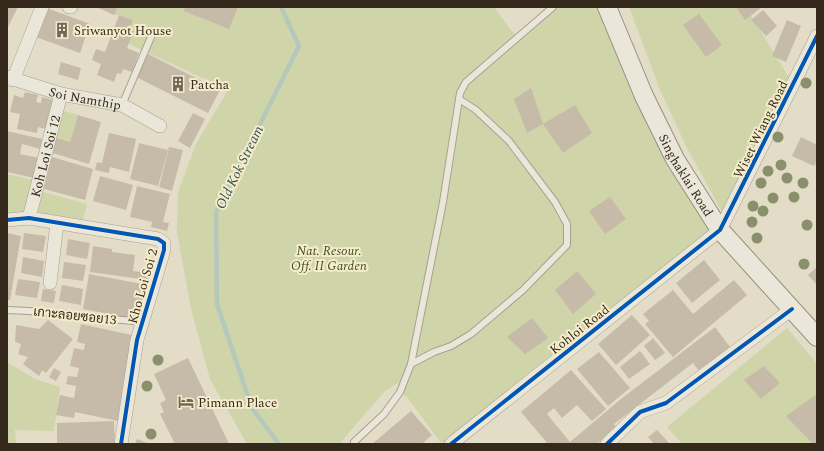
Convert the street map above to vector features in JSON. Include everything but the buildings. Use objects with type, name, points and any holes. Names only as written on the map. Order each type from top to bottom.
[{"type":"main road","name":"Singhaklai Road","points":[[607,7],[644,96],[675,159],[720,230],[817,337]]},
{"type":"street","points":[[10,78],[42,7]]},
{"type":"street","name":"Wiset Wiang Road","points":[[720,230],[817,36]]},
{"type":"street","name":"Soi Namthip","points":[[10,78],[61,94],[122,105],[160,126]]},
{"type":"street","name":"Koh Loi Soi 12","points":[[29,218],[61,94]]},
{"type":"street","name":"Kho Loi Soi 2","points":[[7,220],[29,218],[158,239],[164,243],[164,250],[137,340],[122,444]]},
{"type":"street","points":[[50,283],[57,223]]},
{"type":"street","name":"Kohloi Road","points":[[450,444],[720,230]]},
{"type":"street","points":[[607,444],[640,412],[666,403],[792,309]]},
{"type":"lane","points":[[354,442],[384,414],[400,392],[411,364],[442,202],[459,99],[466,82],[553,7]]},
{"type":"lane","points":[[122,105],[150,37]]},
{"type":"lane","points":[[411,364],[471,334],[523,290],[567,245],[567,224],[555,202],[509,141],[476,110],[459,99]]},
{"type":"lane","name":"เกาะลอยซอย13","points":[[7,310],[143,322]]},
{"type":"green space","name":"Nat. Resour. Off. II Garden","points":[[118,7],[494,7],[517,38],[548,11],[546,7],[607,7],[720,230],[451,444],[440,442],[408,398],[400,392],[405,379],[386,390],[339,444],[247,444],[210,379],[191,309],[177,232],[178,192],[196,144],[228,90],[129,44],[134,31],[130,29],[133,20],[119,15],[114,15]]},
{"type":"green space","points":[[629,7],[746,7],[793,84],[726,219],[686,146],[660,90]]},
{"type":"green space","points":[[61,110],[78,115],[70,142],[53,137]]},
{"type":"green space","points":[[7,174],[33,180],[24,215],[7,214]]},
{"type":"green space","points":[[40,191],[87,204],[82,223],[33,216]]},
{"type":"green space","points":[[787,328],[817,364],[817,443],[682,444],[667,427]]},
{"type":"green space","points":[[7,362],[35,379],[60,387],[54,431],[15,430],[16,444],[7,444]]},
{"type":"waterway","name":"Old Kok Stream","points":[[279,444],[252,408],[217,304],[216,213],[299,46],[281,7]]},
{"type":"cycle path","points":[[451,444],[720,230],[817,36]]},
{"type":"cycle path","points":[[7,220],[29,218],[158,239],[164,243],[164,250],[137,340],[121,444]]},
{"type":"cycle path","points":[[607,444],[640,412],[666,403],[792,309]]},
{"type":"place","name":"Sriwanyot House","points":[[62,30]]},
{"type":"place","name":"Patcha","points":[[178,84]]},
{"type":"place","name":"Pimann Place","points":[[186,402]]}]
